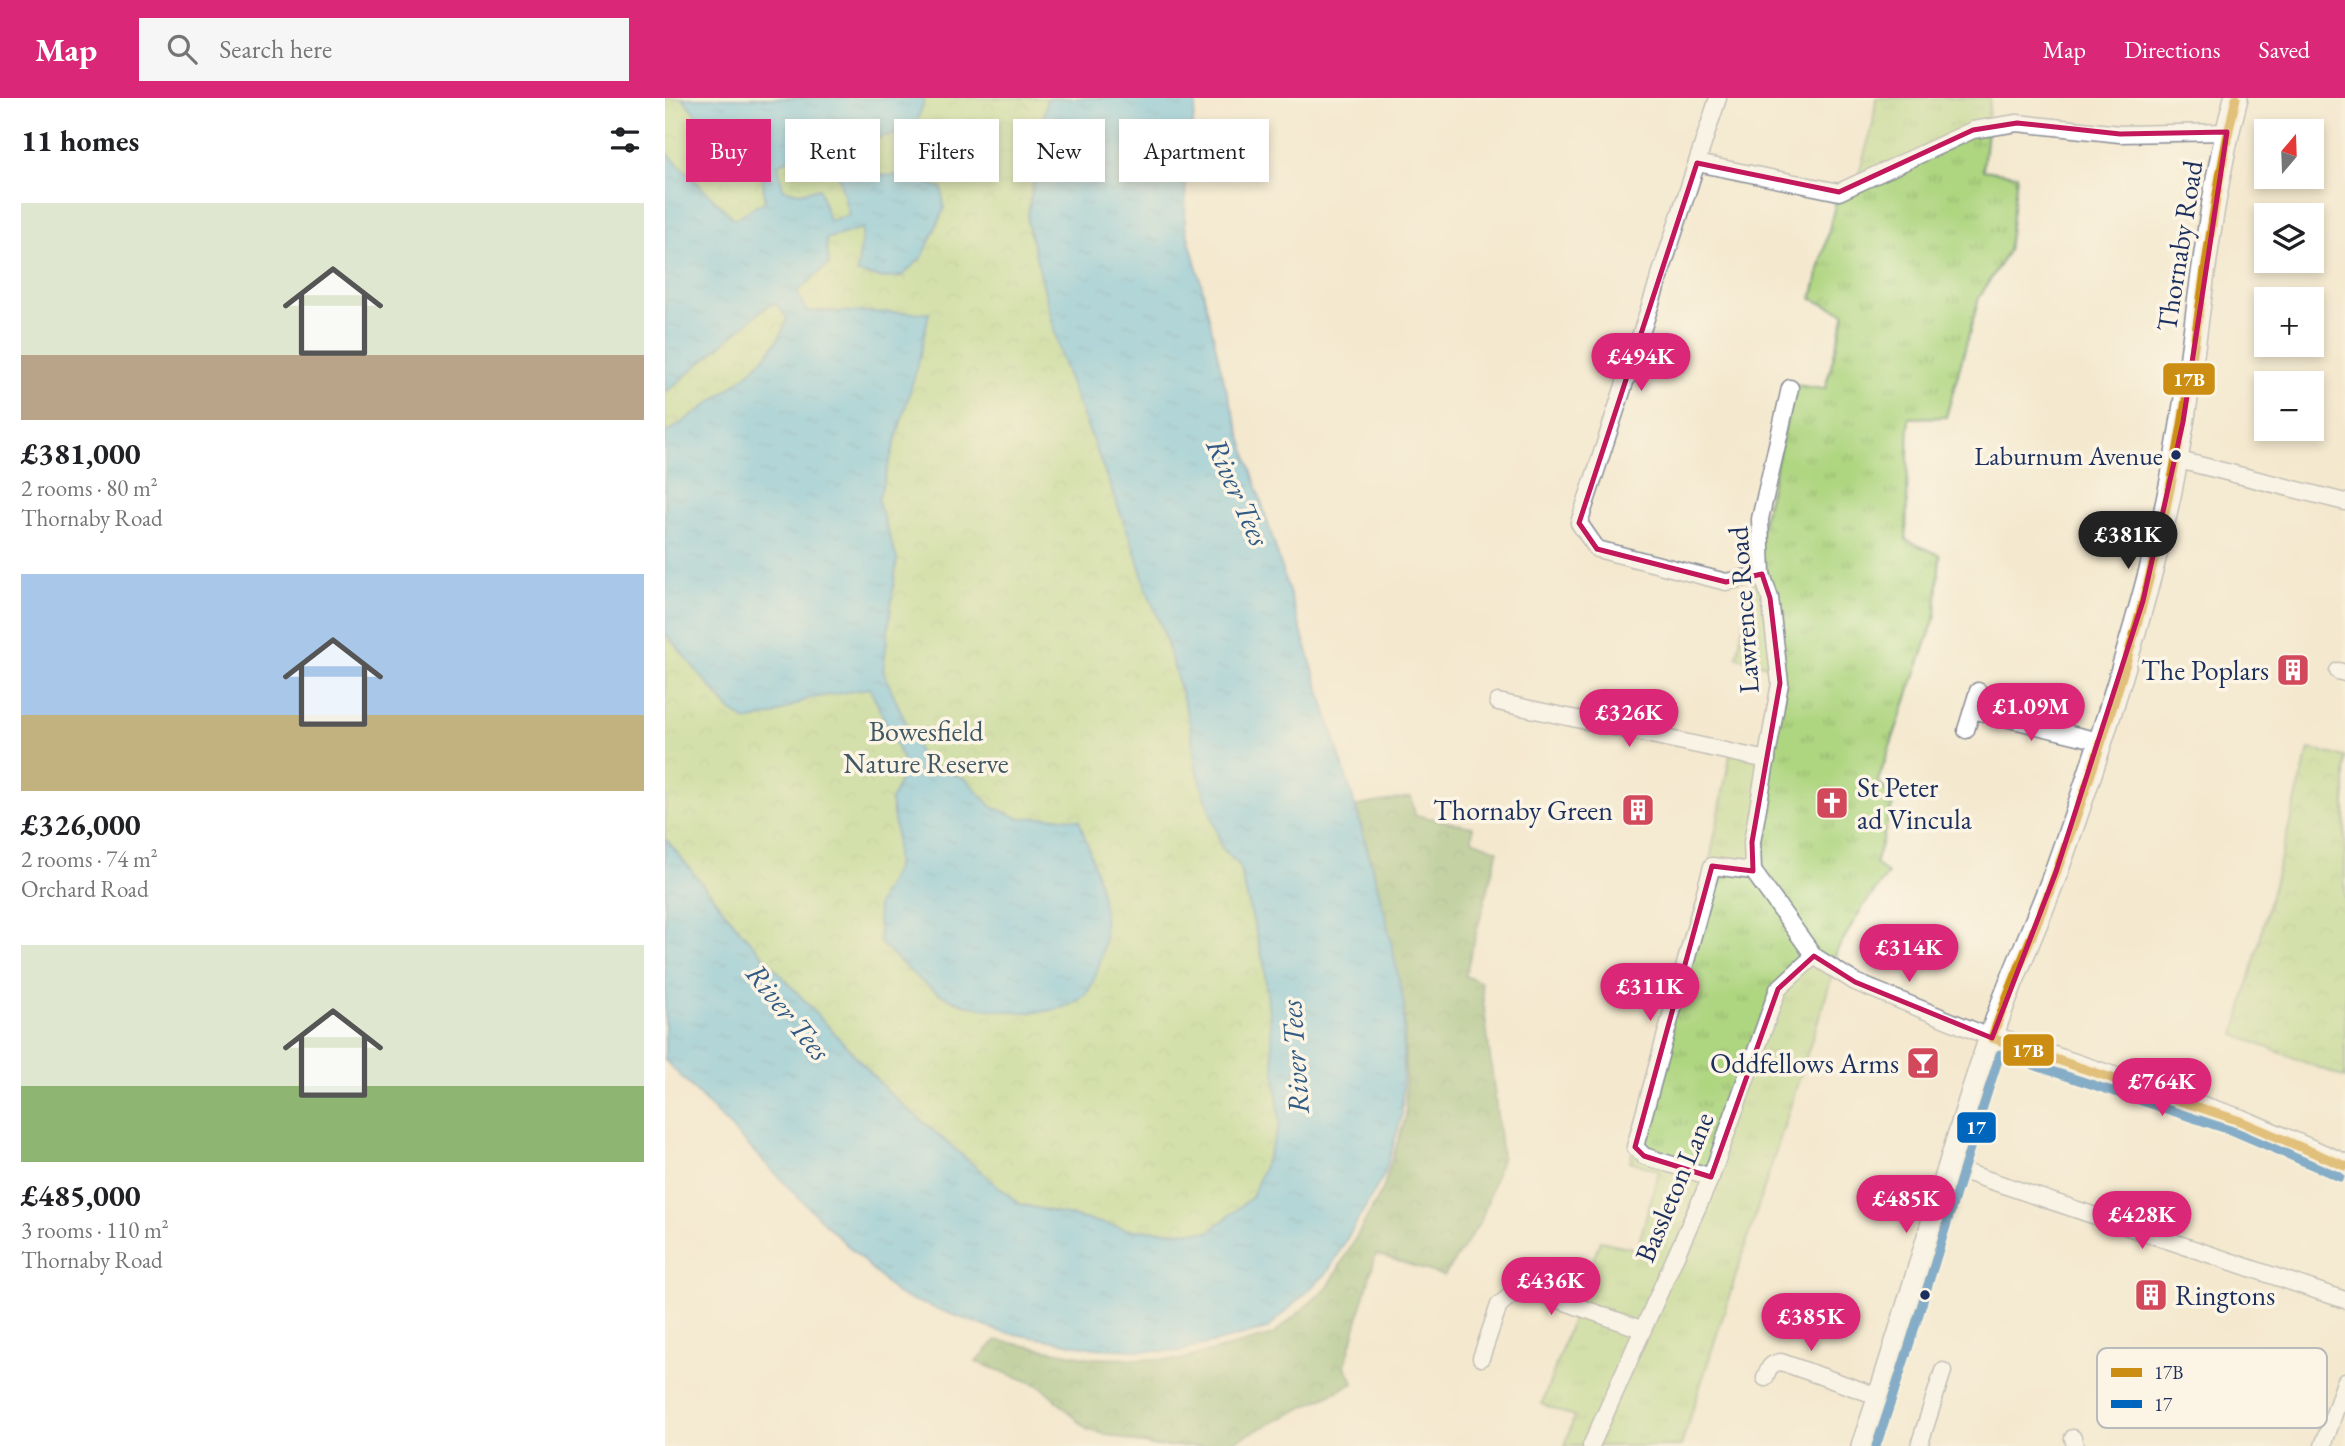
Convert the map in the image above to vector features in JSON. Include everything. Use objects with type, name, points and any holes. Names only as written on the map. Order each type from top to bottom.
[{"type":"street","points":[[1719,98],[1579,523],[1597,549],[1726,582],[1762,574]]},
{"type":"street","name":"Thornaby Road","points":[[1863,1446],[1991,1038],[2056,872],[2143,601],[2163,522],[2183,422],[2211,220],[2236,98]]},
{"type":"street","points":[[1697,163],[1839,192],[1973,130],[2017,123],[2120,134],[2227,132]]},
{"type":"street","name":"Lawrence Road","points":[[1753,871],[1752,842],[1780,683],[1770,598],[1762,574],[1761,519],[1790,388]]},
{"type":"street","points":[[2175,459],[2345,502]]},
{"type":"street","points":[[1966,730],[1977,691]]},
{"type":"street","points":[[1498,702],[1767,760]]},
{"type":"street","points":[[1972,710],[2099,741]]},
{"type":"street","points":[[1711,1177],[1644,1156],[1635,1147],[1712,866],[1753,871],[1814,956],[1855,982],[1991,1038],[2239,1121],[2345,1166]]},
{"type":"street","name":"Bassleton Lane","points":[[1591,1446],[1711,1177],[1778,989],[1814,956]]},
{"type":"street","points":[[1950,1167],[2345,1300]]},
{"type":"street","points":[[1481,1357],[1499,1305],[1515,1293],[1534,1291],[1641,1329]]},
{"type":"street","points":[[1765,1378],[1769,1367],[1781,1362],[1880,1397]]},
{"type":"street","points":[[1919,1446],[1943,1371]]},
{"type":"street","points":[[2323,1446],[2345,1382]]},
{"type":"highlighted area","points":[[2017,123],[2120,134],[2227,132],[2183,422],[2143,601],[2056,872],[1992,1038],[1855,982],[1814,956],[1778,989],[1711,1177],[1644,1156],[1635,1147],[1712,866],[1753,871],[1752,842],[1780,683],[1770,598],[1762,574],[1726,582],[1597,549],[1579,523],[1697,163],[1839,192],[1973,130]]},
{"type":"green space","name":"Bowesfield Nature Reserve","points":[[665,98],[1047,98],[1044,119],[1013,119],[1013,182],[1033,182],[1027,221],[1041,274],[1146,588],[1163,630],[1190,723],[1196,767],[1222,848],[1239,865],[1264,964],[1280,1124],[1252,1198],[1209,1232],[1131,1230],[1019,1204],[887,1091],[738,928],[665,838]]},
{"type":"green space","points":[[1876,98],[1990,98],[1983,170],[2017,175],[2008,251],[1979,298],[1946,417],[1909,418],[1906,540],[1940,555],[1936,615],[1878,781],[1894,800],[1875,864],[1888,874],[1862,908],[1836,952],[1831,980],[1681,1446],[1565,1446],[1574,1417],[1542,1404],[1600,1241],[1637,1249],[1659,1171],[1630,1161],[1709,866],[1731,750],[1763,756],[1775,667],[1737,657],[1763,520],[1795,385],[1825,389],[1845,313],[1812,299],[1840,185],[1858,176],[1873,124]]},
{"type":"green space","points":[[2309,749],[2345,757],[2345,1078],[2235,1035]]},
{"type":"green space","points":[[1411,797],[1415,815],[1473,827],[1472,840],[1498,850],[1465,976],[1481,982],[1502,1156],[1481,1221],[1444,1276],[1376,1254],[1345,1366],[1354,1383],[1224,1446],[1152,1446],[1088,1430],[1041,1386],[976,1362],[996,1340],[1091,1358],[1179,1360],[1273,1335],[1328,1287],[1383,1189],[1406,1116],[1404,1005],[1386,918],[1356,806]]},
{"type":"water","points":[[682,98],[925,98],[918,119],[894,119],[894,135],[880,137],[880,119],[785,119],[785,161],[778,164],[783,189],[800,193],[819,188],[829,221],[849,215],[840,182],[880,182],[880,176],[894,175],[894,182],[924,182],[942,188],[944,209],[923,256],[902,276],[884,278],[857,273],[863,228],[826,239],[829,264],[797,292],[806,311],[929,313],[918,364],[878,501],[897,559],[883,671],[923,762],[966,779],[992,807],[1019,818],[1055,817],[1079,820],[1097,876],[1105,933],[1091,987],[1085,995],[1070,1005],[1054,1010],[1028,1012],[989,1009],[960,1003],[925,984],[880,943],[877,905],[896,868],[896,833],[891,801],[902,776],[904,763],[870,688],[807,699],[774,715],[746,721],[729,709],[665,633],[665,434],[736,384],[754,368],[769,352],[787,318],[776,304],[767,306],[665,393],[665,151],[686,172],[686,182],[696,182],[734,219],[765,201],[763,182],[771,182],[771,119],[700,119]]},
{"type":"water","name":"River Tees","points":[[1047,98],[1197,98],[1194,119],[1119,119],[1119,182],[1186,182],[1185,225],[1223,378],[1352,795],[1386,918],[1404,1005],[1402,1115],[1385,1173],[1327,1273],[1267,1329],[1177,1352],[1094,1348],[998,1331],[898,1295],[665,1060],[665,838],[738,928],[887,1091],[1019,1204],[1131,1230],[1209,1232],[1252,1197],[1280,1124],[1264,964],[1239,865],[1222,848],[1196,767],[1190,723],[1163,630],[1063,364],[1027,221],[1033,182],[1105,182],[1105,119],[1044,119]]},
{"type":"transit line","name":"17B","points":[[2236,98],[2215,204],[2183,419],[2151,572],[2126,664],[2082,800],[1992,1038],[2240,1121],[2345,1166]]},
{"type":"transit line","name":"17","points":[[1876,1446],[2000,1054],[2236,1132],[2340,1177]]},
{"type":"place","name":"Laburnum Avenue","points":[[2176,455]]},
{"type":"place","name":"The Poplars","points":[[2293,670]]},
{"type":"place","name":"St Peter ad Vincula","points":[[1832,803]]},
{"type":"place","name":"Thornaby Green","points":[[1638,810]]},
{"type":"place","name":"Oddfellows Arms","points":[[1923,1063]]},
{"type":"place","name":"Ringtons","points":[[2151,1295]]}]
